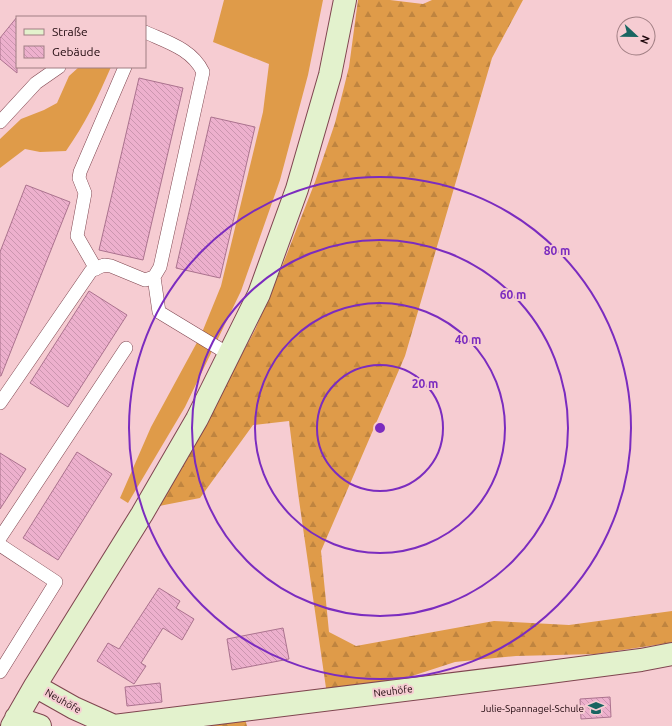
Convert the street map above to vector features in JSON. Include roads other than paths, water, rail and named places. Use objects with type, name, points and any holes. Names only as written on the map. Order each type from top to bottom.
[{"type":"street","points":[[40,726],[14,722],[142,514],[197,419],[259,294],[297,189],[330,74],[345,0]]},
{"type":"street","name":"Neuhöfe","points":[[35,686],[74,708],[114,726],[542,673],[642,660],[672,654]]},
{"type":"lane","points":[[146,32],[189,52],[200,64],[203,72],[160,267],[154,277],[159,312],[230,354]]},
{"type":"lane","points":[[0,122],[36,83],[58,68]]},
{"type":"lane","points":[[96,269],[77,236],[85,193],[79,178],[80,172],[125,68]]},
{"type":"lane","points":[[0,403],[91,271],[104,265],[111,266],[145,280],[154,277]]},
{"type":"lane","points":[[0,538],[126,348]]},
{"type":"lane","points":[[0,545],[56,582],[0,672]]},
{"type":"place","name":"Julie-Spannagel-Schule","points":[[596,708]]}]
